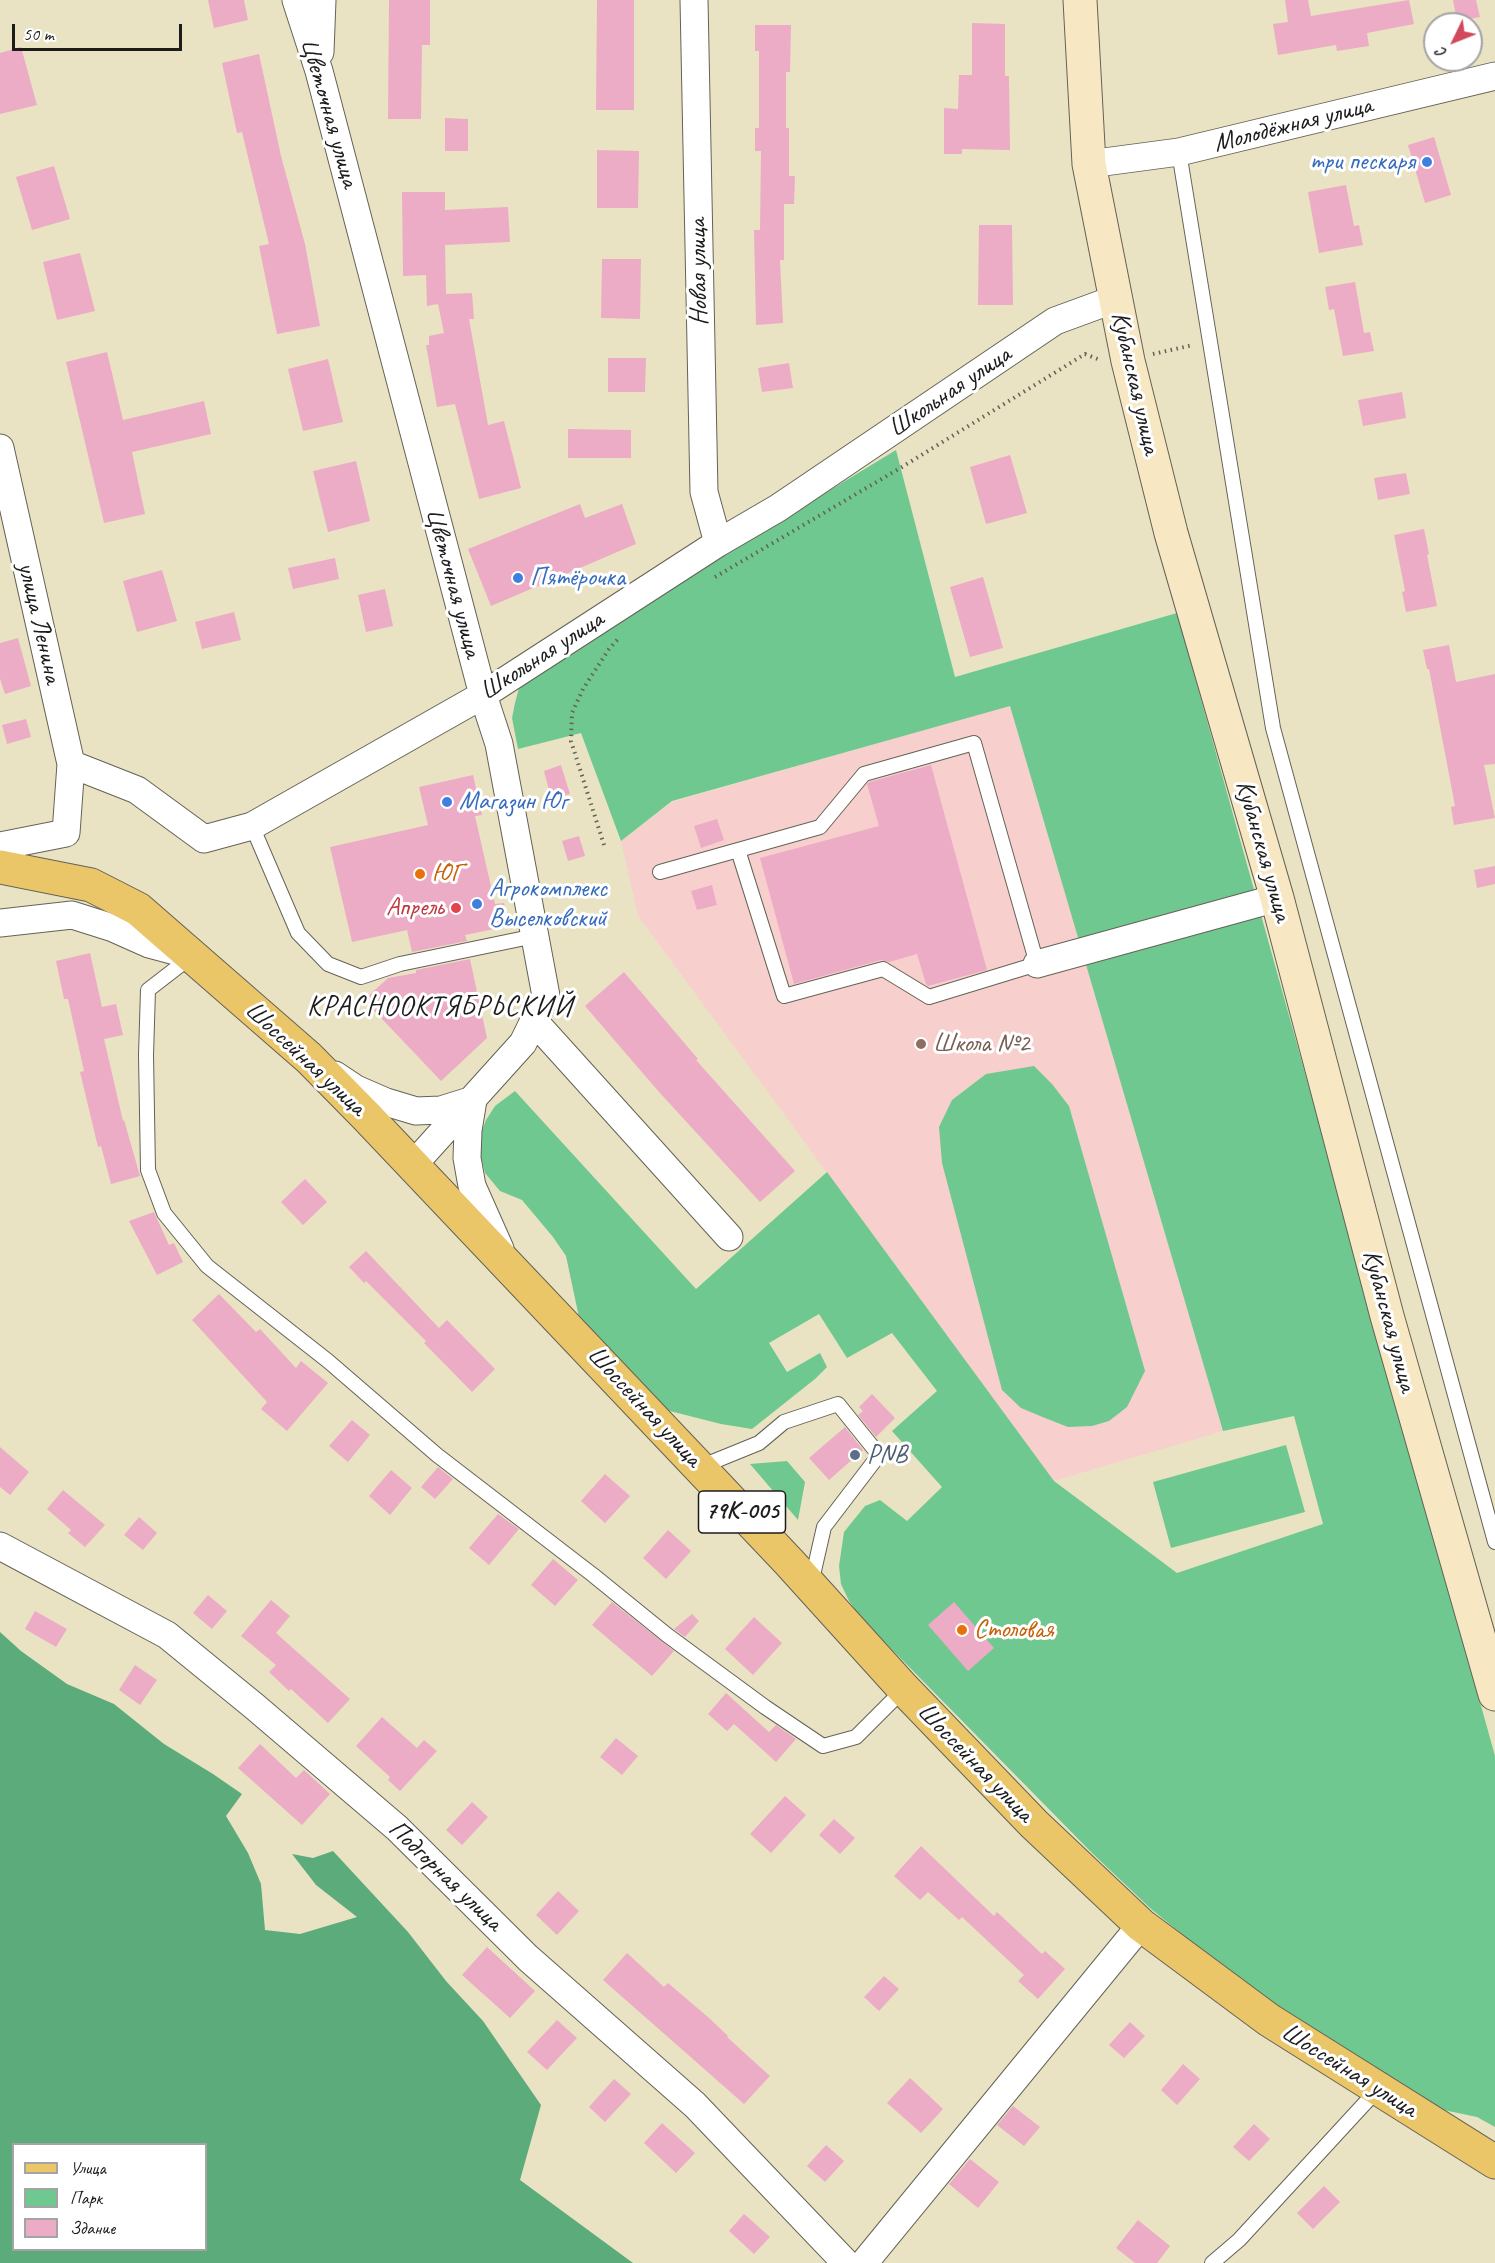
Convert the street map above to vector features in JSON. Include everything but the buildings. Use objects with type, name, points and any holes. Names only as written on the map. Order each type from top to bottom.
[{"type":"main road","name":"Кубанская улица","points":[[1080,0],[1089,164],[1128,361],[1171,533],[1277,898],[1387,1316],[1495,1694]]},
{"type":"main road","name":"Шоссейная улица","points":[[0,867],[91,885],[138,909],[309,1058],[506,1261],[811,1586],[904,1689],[1034,1824],[1141,1925],[1269,2020],[1494,2161]]},
{"type":"street","name":"Цветочная улица","points":[[296,0],[319,71],[483,694],[499,744],[546,996],[523,1043],[413,1165]]},
{"type":"street","points":[[319,71],[322,0]]},
{"type":"street","name":"Новая улица","points":[[694,0],[704,492],[718,543]]},
{"type":"street","name":"Молодёжная улица","points":[[1089,164],[1179,152],[1495,76]]},
{"type":"street","name":"Школьная улица","points":[[71,764],[137,790],[204,839],[252,826],[483,694],[718,543],[778,508],[1055,321],[1115,299]]},
{"type":"street","name":"улица Ленина","points":[[0,448],[71,764]]},
{"type":"street","points":[[0,846],[66,833],[71,764]]},
{"type":"street","points":[[1037,964],[1277,898]]},
{"type":"street","points":[[0,923],[72,915],[113,928],[149,944],[192,956]]},
{"type":"street","points":[[534,1021],[729,1237]]},
{"type":"street","points":[[309,1058],[356,1089],[386,1102],[416,1111],[441,1110],[473,1100],[467,1158],[472,1186],[506,1261]]},
{"type":"street","name":"Подгорная улица","points":[[0,1546],[167,1635],[254,1706],[397,1828],[528,1958],[695,2105],[846,2263]]},
{"type":"street","points":[[864,2263],[1141,1925]]},
{"type":"lane","points":[[1179,152],[1273,728],[1495,1542]]},
{"type":"lane","points":[[660,872],[820,826],[864,774],[974,743],[1037,964],[929,997],[883,969],[784,996],[738,850]]},
{"type":"lane","points":[[252,826],[298,933],[328,964],[361,977],[400,964],[535,936]]},
{"type":"lane","points":[[192,956],[148,990],[146,1056],[148,1170],[164,1213],[207,1266],[328,1360],[437,1455],[667,1635],[765,1707],[823,1746],[856,1737],[904,1689]]},
{"type":"lane","points":[[700,1467],[759,1443],[784,1422],[838,1404],[879,1455],[824,1527],[811,1586]]},
{"type":"lane","points":[[1212,2263],[1239,2240],[1378,2088]]},
{"type":"path","points":[[712,579],[902,468],[1085,354],[1109,364],[1210,341]]},
{"type":"path","points":[[604,845],[571,741],[572,713],[609,649],[626,631]]},
{"type":"shaded area","name":"Школа №2","points":[[1010,705],[1223,1431],[1054,1481],[638,916],[621,841],[672,802]]},
{"type":"green space","points":[[896,450],[955,677],[1177,613],[1495,1756],[1495,2127],[1477,2117],[1434,2108],[1262,2000],[1150,1908],[1092,1853],[862,1619],[849,1601],[841,1584],[839,1566],[844,1532],[865,1506],[880,1500],[907,1521],[942,1487],[892,1431],[937,1391],[892,1333],[847,1358],[819,1314],[769,1343],[787,1372],[820,1353],[827,1367],[752,1429],[721,1424],[662,1409],[580,1322],[566,1256],[553,1237],[522,1200],[500,1191],[485,1173],[479,1149],[481,1133],[495,1106],[515,1091],[696,1289],[827,1172],[1054,1481],[1177,1573],[1323,1524],[1294,1416],[1223,1431],[1010,706],[672,801],[621,841],[581,733],[518,749],[512,718],[519,688],[529,673]]},
{"type":"green space","points":[[1034,1066],[1069,1106],[1145,1371],[1127,1407],[1109,1421],[1092,1426],[1068,1427],[1045,1418],[1021,1408],[1002,1390],[942,1163],[939,1127],[952,1100],[986,1074]]},
{"type":"green space","points":[[1286,1445],[1305,1512],[1171,1548],[1153,1482]]},
{"type":"green space","points":[[787,1461],[805,1482],[798,1520],[750,1464]]},
{"type":"green space","points":[[0,1632],[21,1651],[67,1684],[114,1704],[164,1744],[242,1794],[226,1816],[248,1853],[261,1884],[265,1930],[300,1934],[357,1917],[316,1885],[292,1854],[313,1858],[333,1851],[408,1932],[446,1981],[483,2021],[541,2105],[520,2180],[633,2263],[0,2263]]},
{"type":"place","name":"три пескаря","points":[[1427,162]]},
{"type":"place","name":"Пятёрочка","points":[[518,578]]},
{"type":"place","name":"Магазин Юг","points":[[447,802]]},
{"type":"place","name":"ЮГ","points":[[420,874]]},
{"type":"place","name":"Агрокомплекс Выселковский","points":[[477,904]]},
{"type":"place","name":"Апрель","points":[[456,908]]},
{"type":"place","name":"Школа №2","points":[[921,1044]]},
{"type":"place","name":"PNB","points":[[855,1455]]},
{"type":"place","name":"Столовая","points":[[962,1630]]},
{"type":"district","name":"КРАСНООКТЯБРЬСКИЙ","points":[[440,1008]]}]
